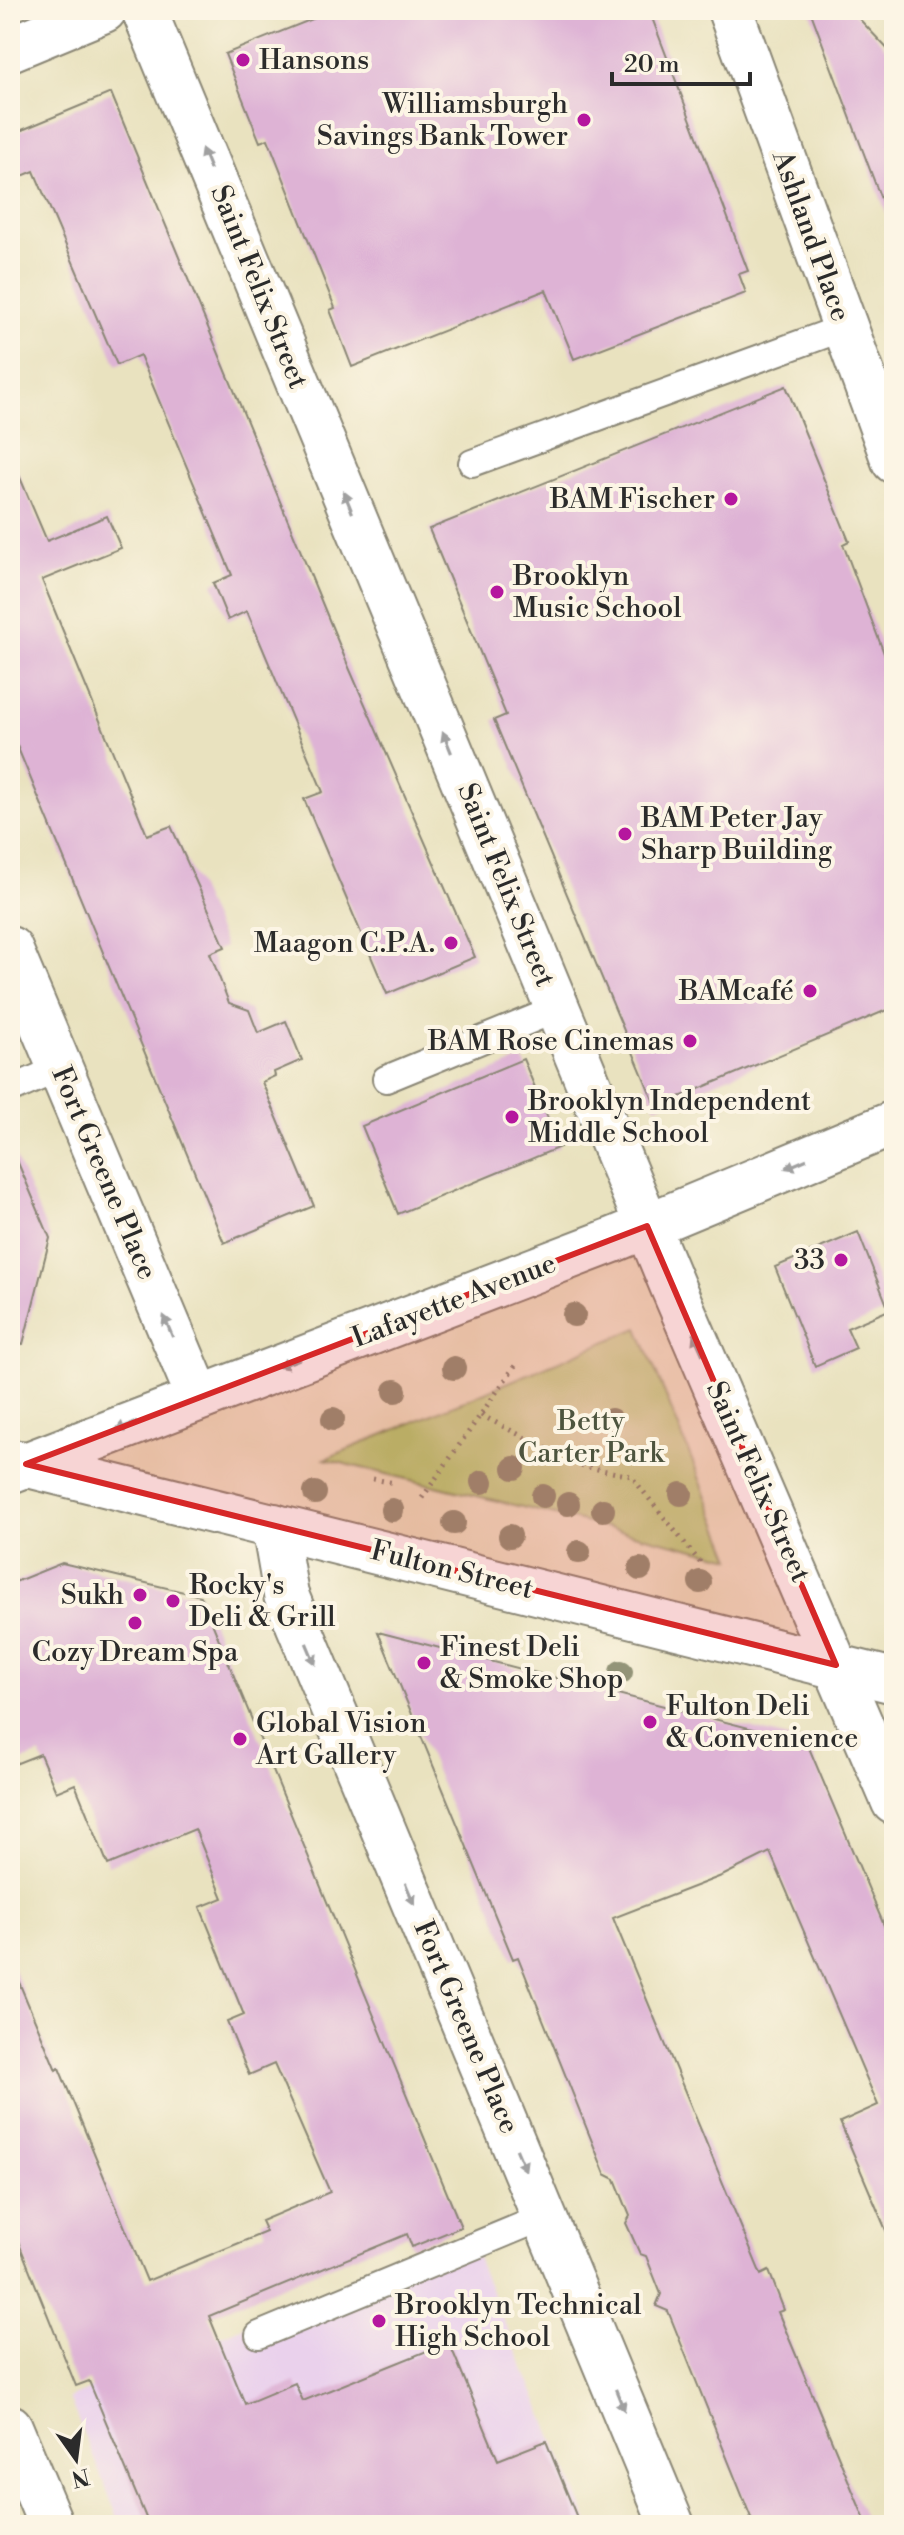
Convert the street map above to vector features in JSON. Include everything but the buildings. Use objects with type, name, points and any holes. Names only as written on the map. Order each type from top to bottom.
[{"type":"street","points":[[10,49],[104,10]]},
{"type":"street","name":"Saint Felix Street","points":[[144,10],[647,1226],[894,1802]]},
{"type":"street","name":"Ashland Place","points":[[730,10],[843,328],[894,461]]},
{"type":"street","name":"Fort Greene Place","points":[[10,949],[199,1398]]},
{"type":"street","name":"Lafayette Avenue","points":[[15,1465],[199,1398],[647,1226],[894,1123]]},
{"type":"street","name":"Fulton Street","points":[[15,1465],[274,1526],[894,1681]]},
{"type":"street","name":"Fort Greene Place","points":[[274,1526],[286,1595],[672,2525]]},
{"type":"street","points":[[10,2427],[51,2525]]},
{"type":"lane","points":[[472,463],[843,328]]},
{"type":"lane","points":[[386,1079],[557,1009]]},
{"type":"lane","points":[[10,1090],[60,1068]]},
{"type":"lane","points":[[259,2335],[544,2217]]},
{"type":"path","points":[[422,1498],[517,1363]]},
{"type":"path","points":[[481,1415],[578,1465],[631,1476],[703,1566]]},
{"type":"path","points":[[373,1479],[395,1483]]},
{"type":"highlighted area","points":[[647,1226],[836,1665],[778,1651],[26,1464]]},
{"type":"shaded area","name":"Brooklyn Technical High School","points":[[467,2234],[590,2525],[121,2525],[69,2398]]},
{"type":"green space","name":"Betty Carter Park","points":[[638,1328],[732,1558],[325,1459],[337,1454]]},
{"type":"place","name":"Hansons","points":[[243,60]]},
{"type":"place","name":"Williamsburgh Savings Bank Tower","points":[[584,120]]},
{"type":"place","name":"BAM Fischer","points":[[731,499]]},
{"type":"place","name":"Brooklyn Music School","points":[[497,592]]},
{"type":"place","name":"BAM Peter Jay Sharp Building","points":[[625,834]]},
{"type":"place","name":"Maagon C.P.A.","points":[[451,943]]},
{"type":"place","name":"BAMcafé","points":[[810,991]]},
{"type":"place","name":"BAM Rose Cinemas","points":[[690,1041]]},
{"type":"place","name":"Brooklyn Independent Middle School","points":[[512,1117]]},
{"type":"place","name":"33","points":[[841,1260]]},
{"type":"place","name":"Sukh","points":[[140,1595]]},
{"type":"place","name":"Rocky's Deli & Grill","points":[[173,1601]]},
{"type":"place","name":"Cozy Dream Spa","points":[[135,1623]]},
{"type":"place","name":"Finest Deli & Smoke Shop","points":[[424,1663]]},
{"type":"place","name":"Fulton Deli & Convenience","points":[[650,1722]]},
{"type":"place","name":"Global Vision Art Gallery","points":[[240,1739]]},
{"type":"place","name":"Brooklyn Technical High School","points":[[379,2321]]}]
